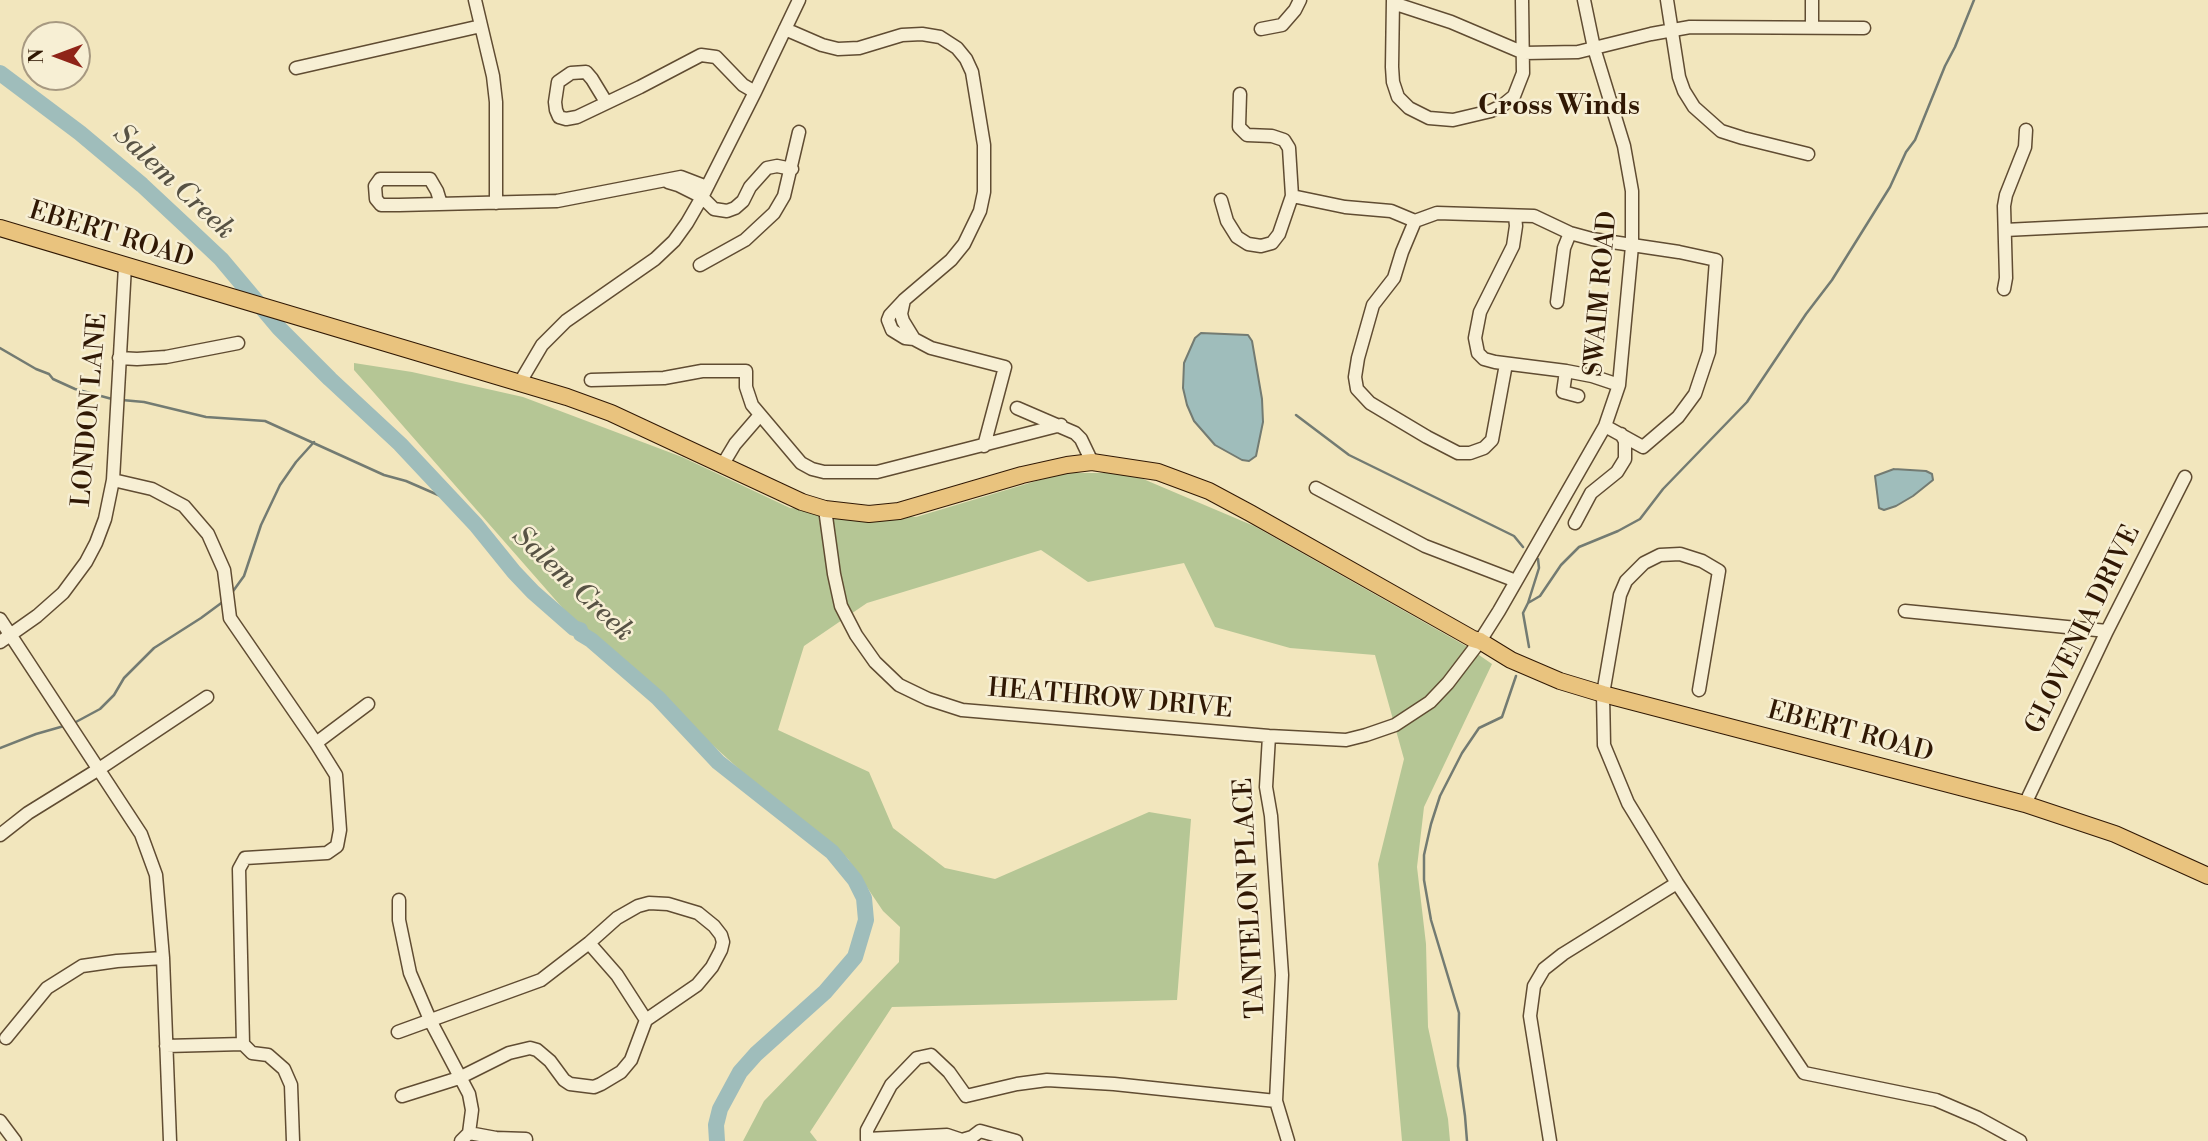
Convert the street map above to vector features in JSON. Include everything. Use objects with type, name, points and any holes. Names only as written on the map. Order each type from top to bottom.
[{"type":"main road","name":"EBERT ROAD","points":[[0,228],[566,397],[611,413],[802,502],[825,509],[869,514],[899,511],[1022,475],[1091,462],[1158,472],[1209,491],[1473,639],[1480,640],[1511,660],[1560,681],[2025,804],[2115,834],[2208,876]]},
{"type":"street","points":[[475,0],[493,76],[496,102],[496,202]]},
{"type":"street","points":[[519,384],[542,345],[566,321],[654,259],[674,240],[705,192],[799,0]]},
{"type":"street","points":[[1261,29],[1282,25],[1300,0]]},
{"type":"street","points":[[1522,0],[1524,53],[1523,74],[1514,96],[1503,105],[1477,115],[1453,120],[1429,118],[1409,108],[1398,97],[1393,82],[1393,1],[1524,53],[1577,52],[1690,27],[1864,27]]},
{"type":"street","name":"SWAIM ROAD","points":[[1499,611],[1605,426],[1619,385],[1633,246],[1633,191],[1624,146],[1594,48],[1584,0]]},
{"type":"street","points":[[1667,0],[1679,77],[1694,107],[1721,131],[1808,154]]},
{"type":"street","points":[[1812,0],[1812,27]]},
{"type":"street","points":[[296,68],[481,26]]},
{"type":"street","points":[[785,29],[822,45],[838,48],[859,48],[902,35],[922,34],[940,37],[957,48],[966,59],[972,72],[984,145],[984,192],[981,211],[964,244],[951,260],[904,300],[902,308],[903,320],[914,339],[931,348],[1005,368],[984,446]]},
{"type":"street","points":[[606,102],[701,55],[716,57],[743,85],[755,92]]},
{"type":"street","points":[[1221,200],[1227,221],[1237,237],[1248,244],[1261,246],[1272,243],[1279,234],[1293,196],[1289,148],[1284,140],[1272,136],[1247,135],[1240,127],[1240,94]]},
{"type":"street","points":[[2004,289],[2006,195],[2025,148],[2026,130]]},
{"type":"street","points":[[700,264],[745,240],[774,213],[784,196],[799,132]]},
{"type":"street","points":[[441,204],[430,179],[380,179],[375,186],[376,199],[381,205],[441,204],[557,201],[666,181],[705,192],[715,209],[727,211],[743,201],[750,187],[767,168],[776,166],[792,169]]},
{"type":"street","points":[[1293,196],[1345,207],[1391,211],[1415,221],[1437,214],[1534,216],[1570,233],[1591,239],[1716,260],[1709,352],[1695,394],[1678,417],[1643,446],[1605,426]]},
{"type":"street","points":[[1515,216],[1513,246],[1480,312],[1475,338],[1478,353],[1483,359],[1566,371],[1619,385]]},
{"type":"street","points":[[2006,230],[2208,220]]},
{"type":"street","points":[[1415,221],[1394,278],[1373,305],[1355,377],[1357,389],[1370,403],[1427,437],[1458,453],[1470,453],[1484,448],[1492,440],[1506,364]]},
{"type":"street","points":[[1557,302],[1564,248],[1570,233]]},
{"type":"street","name":"LONDON LANE","points":[[5,638],[37,617],[64,593],[86,562],[105,519],[113,480],[125,266]]},
{"type":"street","points":[[119,358],[166,358],[238,343]]},
{"type":"street","points":[[591,380],[664,378],[702,371],[746,371],[746,387],[751,405],[801,463],[824,472],[877,472],[1060,425]]},
{"type":"street","points":[[1566,371],[1563,392],[1578,396]]},
{"type":"street","points":[[1017,408],[1075,433],[1081,439],[1091,462]]},
{"type":"street","points":[[723,464],[735,444],[760,415]]},
{"type":"street","points":[[1575,523],[1591,494],[1617,472],[1625,459],[1625,441],[1621,434]]},
{"type":"street","name":"GLOVENIA DRIVE","points":[[2025,804],[2107,631],[2185,478]]},
{"type":"street","points":[[113,480],[152,489],[184,506],[208,534],[224,570],[230,618],[336,775],[340,830],[337,846],[327,853],[245,858],[239,869],[243,1044],[252,1053],[268,1055],[284,1069],[291,1086],[293,1141]]},
{"type":"street","points":[[1316,488],[1425,546],[1516,581]]},
{"type":"street","name":"HEATHROW DRIVE","points":[[825,509],[841,607],[856,635],[875,662],[899,685],[928,699],[962,710],[1346,740],[1395,725],[1430,702],[1448,683],[1499,611]]},
{"type":"street","points":[[1699,690],[1719,571],[1702,561],[1680,554],[1660,555],[1644,563],[1623,588],[1615,616],[1602,694],[1604,745],[1628,803],[1677,883],[1804,1073],[1936,1100],[1978,1118],[2020,1141]]},
{"type":"street","points":[[1905,611],[2107,631]]},
{"type":"street","points":[[0,620],[5,638],[99,769],[141,834],[156,876],[163,958],[170,1141]]},
{"type":"street","points":[[0,835],[27,813],[207,697]]},
{"type":"street","points":[[316,743],[368,705]]},
{"type":"street","name":"TANTELON PLACE","points":[[1269,736],[1266,787],[1271,816],[1282,975],[1276,1101],[1288,1141]]},
{"type":"street","points":[[1550,1141],[1530,1016],[1534,986],[1544,969],[1563,954],[1677,883]]},
{"type":"street","points":[[399,900],[399,920],[410,973],[431,1022],[469,1094],[472,1110],[465,1137],[526,1139]]},
{"type":"street","points":[[398,1032],[541,981],[627,911],[649,903],[668,904],[698,914],[721,935],[721,950],[705,977],[646,1020],[627,1067],[608,1081],[594,1087],[570,1084],[550,1061],[537,1050],[530,1048],[509,1053],[459,1078],[402,1096]]},
{"type":"street","points":[[589,943],[617,975],[646,1020]]},
{"type":"street","points":[[6,1038],[47,988],[82,966],[163,958]]},
{"type":"street","points":[[166,1046],[243,1044]]},
{"type":"street","points":[[1016,1141],[980,1131],[962,1140],[947,1135],[867,1139],[867,1130],[891,1086],[917,1058],[931,1055],[949,1072],[966,1096],[1047,1080],[1114,1084],[1276,1101]]},
{"type":"street","points":[[1,1124],[15,1141]]},
{"type":"green space","points":[[354,363],[412,372],[523,397],[682,457],[790,508],[916,517],[1063,473],[1129,473],[1254,526],[1466,646],[1492,664],[1424,807],[1417,867],[1426,944],[1428,1027],[1448,1119],[1450,1141],[1402,1141],[1378,864],[1404,759],[1375,655],[1290,648],[1215,627],[1184,563],[1088,582],[1041,550],[867,603],[804,646],[778,730],[869,772],[893,828],[945,868],[995,879],[1149,812],[1191,819],[1177,1000],[892,1007],[810,1132],[817,1141],[743,1141],[764,1101],[899,962],[900,927],[883,911],[848,859],[802,819],[761,789],[567,613],[354,370]]},
{"type":"water","points":[[1201,333],[1248,335],[1252,341],[1262,399],[1263,422],[1256,456],[1249,461],[1215,445],[1194,421],[1187,405],[1183,388],[1184,363],[1195,338]]},
{"type":"water","points":[[1894,469],[1926,471],[1932,474],[1933,480],[1913,496],[1884,510],[1879,508],[1875,476]]},
{"type":"waterway","points":[[1528,603],[1540,596],[1561,565],[1579,547],[1640,519],[1663,489],[1747,402],[1832,280],[1890,187],[1906,152],[1915,140],[1974,0]]},
{"type":"waterway","name":"Salem Creek","points":[[0,73],[80,133],[142,185],[221,259],[279,328],[400,444],[476,525],[533,592],[658,698],[718,762],[832,852],[855,880],[864,898],[866,920],[855,957],[825,992],[756,1054],[740,1072],[720,1109],[716,1125],[717,1141]]},
{"type":"waterway","points":[[0,348],[49,374],[53,379],[75,389],[112,399]]},
{"type":"waterway","points":[[122,400],[144,402],[206,417],[265,421],[384,475],[406,481],[452,501]]},
{"type":"waterway","points":[[1296,415],[1349,455],[1514,536],[1523,547]]},
{"type":"waterway","points":[[231,594],[244,576],[261,525],[280,485],[314,442]]},
{"type":"waterway","points":[[1529,647],[1523,613],[1539,568],[1538,559]]},
{"type":"waterway","points":[[74,723],[100,709],[114,695],[124,678],[154,648],[224,601]]},
{"type":"waterway","points":[[1467,1141],[1458,1066],[1459,1013],[1431,920],[1424,880],[1424,855],[1440,796],[1462,753],[1479,728],[1502,717],[1516,676]]},
{"type":"waterway","points":[[0,748],[64,726]]},
{"type":"district","name":"Cross Winds","points":[[1559,107]]}]
